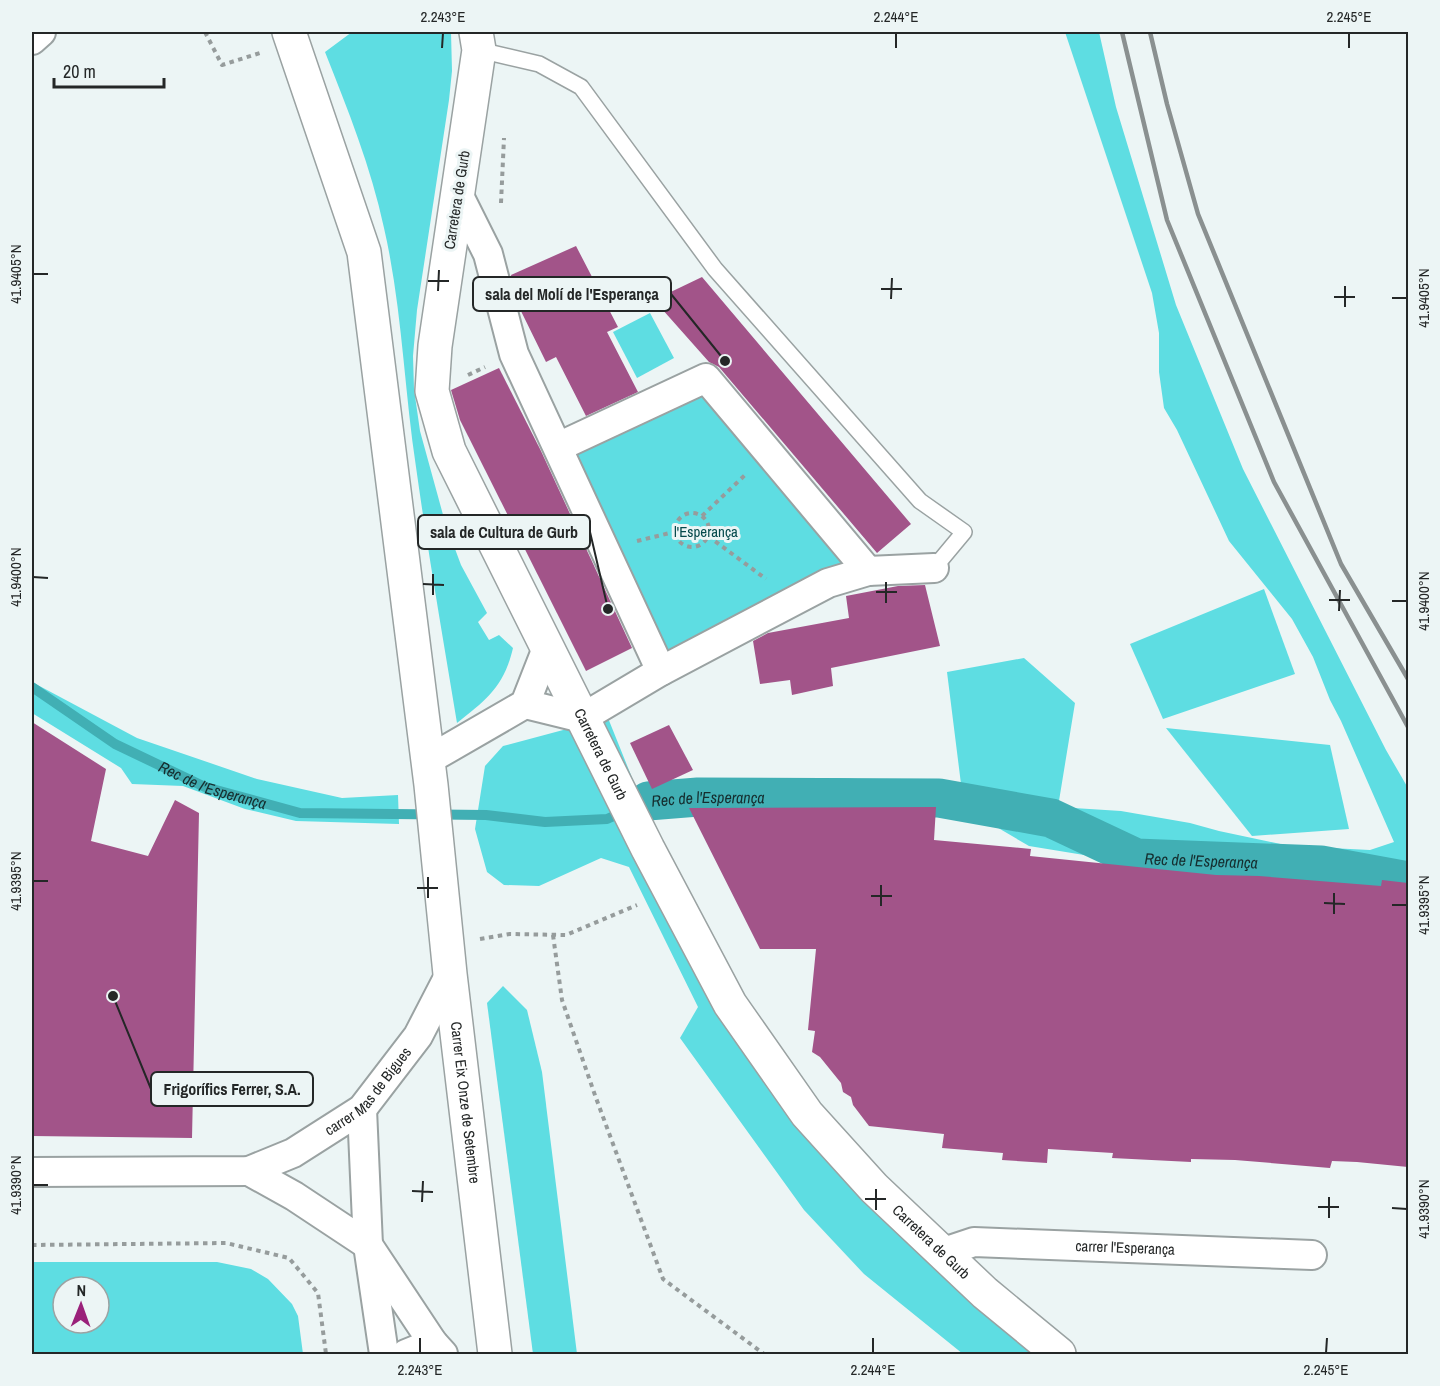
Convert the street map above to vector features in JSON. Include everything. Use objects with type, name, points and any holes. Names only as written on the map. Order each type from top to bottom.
[{"type":"street","points":[[32,40],[41,32]]},
{"type":"street","name":"Carrer Eix Onze de Setembre","points":[[290,32],[364,252],[429,772],[495,1354]]},
{"type":"street","name":"Carretera de Gurb","points":[[478,41],[435,346],[432,391],[449,451],[582,718],[729,1004],[807,1114],[874,1188],[985,1293],[1059,1354]]},
{"type":"street","points":[[458,194],[488,254],[514,354],[662,671]]},
{"type":"street","points":[[558,447],[706,378],[868,571]]},
{"type":"street","points":[[525,704],[582,718],[662,671],[828,583],[868,571],[934,568]]},
{"type":"street","points":[[429,772],[525,704],[547,648]]},
{"type":"street","name":"carrer Mas de Bigues","points":[[32,1172],[249,1171],[293,1153],[362,1109],[418,1036],[449,959]]},
{"type":"street","points":[[362,1109],[368,1245],[384,1354]]},
{"type":"street","name":"carrer Mas de Bigues","points":[[249,1171],[294,1196],[368,1245],[438,1349]]},
{"type":"street","name":"carrer l'Esperança","points":[[941,1253],[974,1242],[1312,1255]]},
{"type":"street","points":[[406,1354],[438,1349]]},
{"type":"lane","points":[[478,41],[539,64],[581,87],[723,278],[920,501],[963,532],[934,568]]},
{"type":"path","points":[[205,32],[222,65]]},
{"type":"path","points":[[501,204],[505,135]]},
{"type":"path","points":[[432,391],[514,354]]},
{"type":"path","points":[[702,516],[746,474]]},
{"type":"path","points":[[691,512],[702,516],[709,525],[708,536],[700,545],[689,547],[679,542],[674,532],[677,521],[686,513],[691,512]]},
{"type":"path","points":[[708,536],[772,584]]},
{"type":"path","points":[[449,959],[510,934],[566,935],[670,890]]},
{"type":"path","points":[[553,935],[562,1000],[663,1279],[764,1354]]},
{"type":"path","points":[[32,1245],[226,1243],[289,1258],[318,1293],[326,1354]]},
{"type":"green space","points":[[352,32],[451,32],[452,71],[449,100],[417,310],[413,356],[414,389],[420,431],[445,522],[461,565],[487,613],[478,622],[489,640],[499,635],[513,648],[505,673],[499,683],[477,707],[457,723],[416,467],[390,257],[379,205],[366,161],[325,52]]},
{"type":"green space","points":[[1065,32],[1099,32],[1116,107],[1176,305],[1243,469],[1386,750],[1408,788],[1408,882],[1372,876],[1139,864],[1029,846],[971,812],[938,806],[754,799],[669,804],[667,786],[836,778],[923,782],[962,792],[947,672],[1024,658],[1075,703],[1058,807],[1121,811],[1190,823],[1290,846],[1370,850],[1394,842],[1313,657],[1292,619],[1229,541],[1177,430],[1164,408],[1159,372],[1159,333],[1152,293]]},
{"type":"green space","points":[[650,313],[674,358],[637,378],[613,332]]},
{"type":"green space","name":"l'Esperança","points":[[706,378],[868,571],[661,671],[558,447]]},
{"type":"green space","points":[[1264,589],[1295,674],[1163,719],[1130,644]]},
{"type":"green space","points":[[32,682],[137,738],[257,779],[342,798],[398,795],[399,824],[296,821],[245,809],[183,786],[132,784],[121,768],[32,713]]},
{"type":"green space","points":[[608,718],[643,805],[742,1001],[817,1109],[1069,1354],[963,1354],[864,1274],[804,1210],[680,1038],[698,1007],[629,867],[601,858],[539,886],[504,885],[487,872],[475,829],[485,766],[503,746]]},
{"type":"green space","points":[[1166,728],[1330,745],[1349,829],[1252,836]]},
{"type":"green space","points":[[503,986],[527,1010],[542,1072],[577,1354],[533,1354],[487,1003]]},
{"type":"green space","points":[[32,1262],[217,1262],[251,1269],[268,1279],[292,1304],[298,1316],[303,1354],[32,1354]]},
{"type":"building","points":[[576,246],[618,327],[607,332],[638,392],[586,416],[556,357],[546,362],[519,307],[511,275]]},
{"type":"building","points":[[702,277],[911,524],[877,553],[719,367],[709,362],[654,300]]},
{"type":"building","points":[[499,368],[541,451],[632,648],[586,671],[460,420],[451,390]]},
{"type":"building","points":[[925,585],[940,646],[831,668],[833,686],[792,695],[790,680],[760,684],[753,641],[768,633],[849,618],[846,596],[898,586]]},
{"type":"building","points":[[32,722],[106,769],[91,841],[148,856],[175,800],[199,813],[192,1138],[32,1136]]},
{"type":"building","points":[[669,725],[693,770],[652,789],[630,743]]},
{"type":"building","points":[[936,807],[934,840],[1031,849],[1030,856],[1216,875],[1259,876],[1381,886],[1382,880],[1408,883],[1408,1167],[1332,1161],[1330,1168],[1235,1160],[1191,1159],[1191,1162],[1112,1158],[1113,1153],[1048,1149],[1047,1163],[1002,1160],[1003,1153],[942,1148],[944,1134],[869,1126],[853,1105],[851,1097],[843,1092],[841,1083],[820,1057],[812,1052],[815,1031],[808,1030],[816,949],[760,949],[689,808]]},
{"type":"waterway","name":"Rec de l'Esperança","points":[[32,687],[115,744],[205,787],[300,813],[486,815],[545,822],[607,819],[648,801]]},
{"type":"waterway","name":"Rec de l'Esperança","points":[[648,801],[698,797],[939,798],[1051,818],[1136,858],[1321,865],[1408,881]]},
{"type":"railway","points":[[1122,32],[1167,220],[1274,482],[1408,727]]},
{"type":"railway","points":[[1150,32],[1167,104],[1198,214],[1341,564],[1408,679]]},
{"type":"place","name":"sala del Molí de l'Esperança","points":[[725,361]]},
{"type":"place","name":"sala de Cultura de Gurb","points":[[608,609]]},
{"type":"place","name":"Frigorífics Ferrer, S.A.","points":[[113,996]]}]
